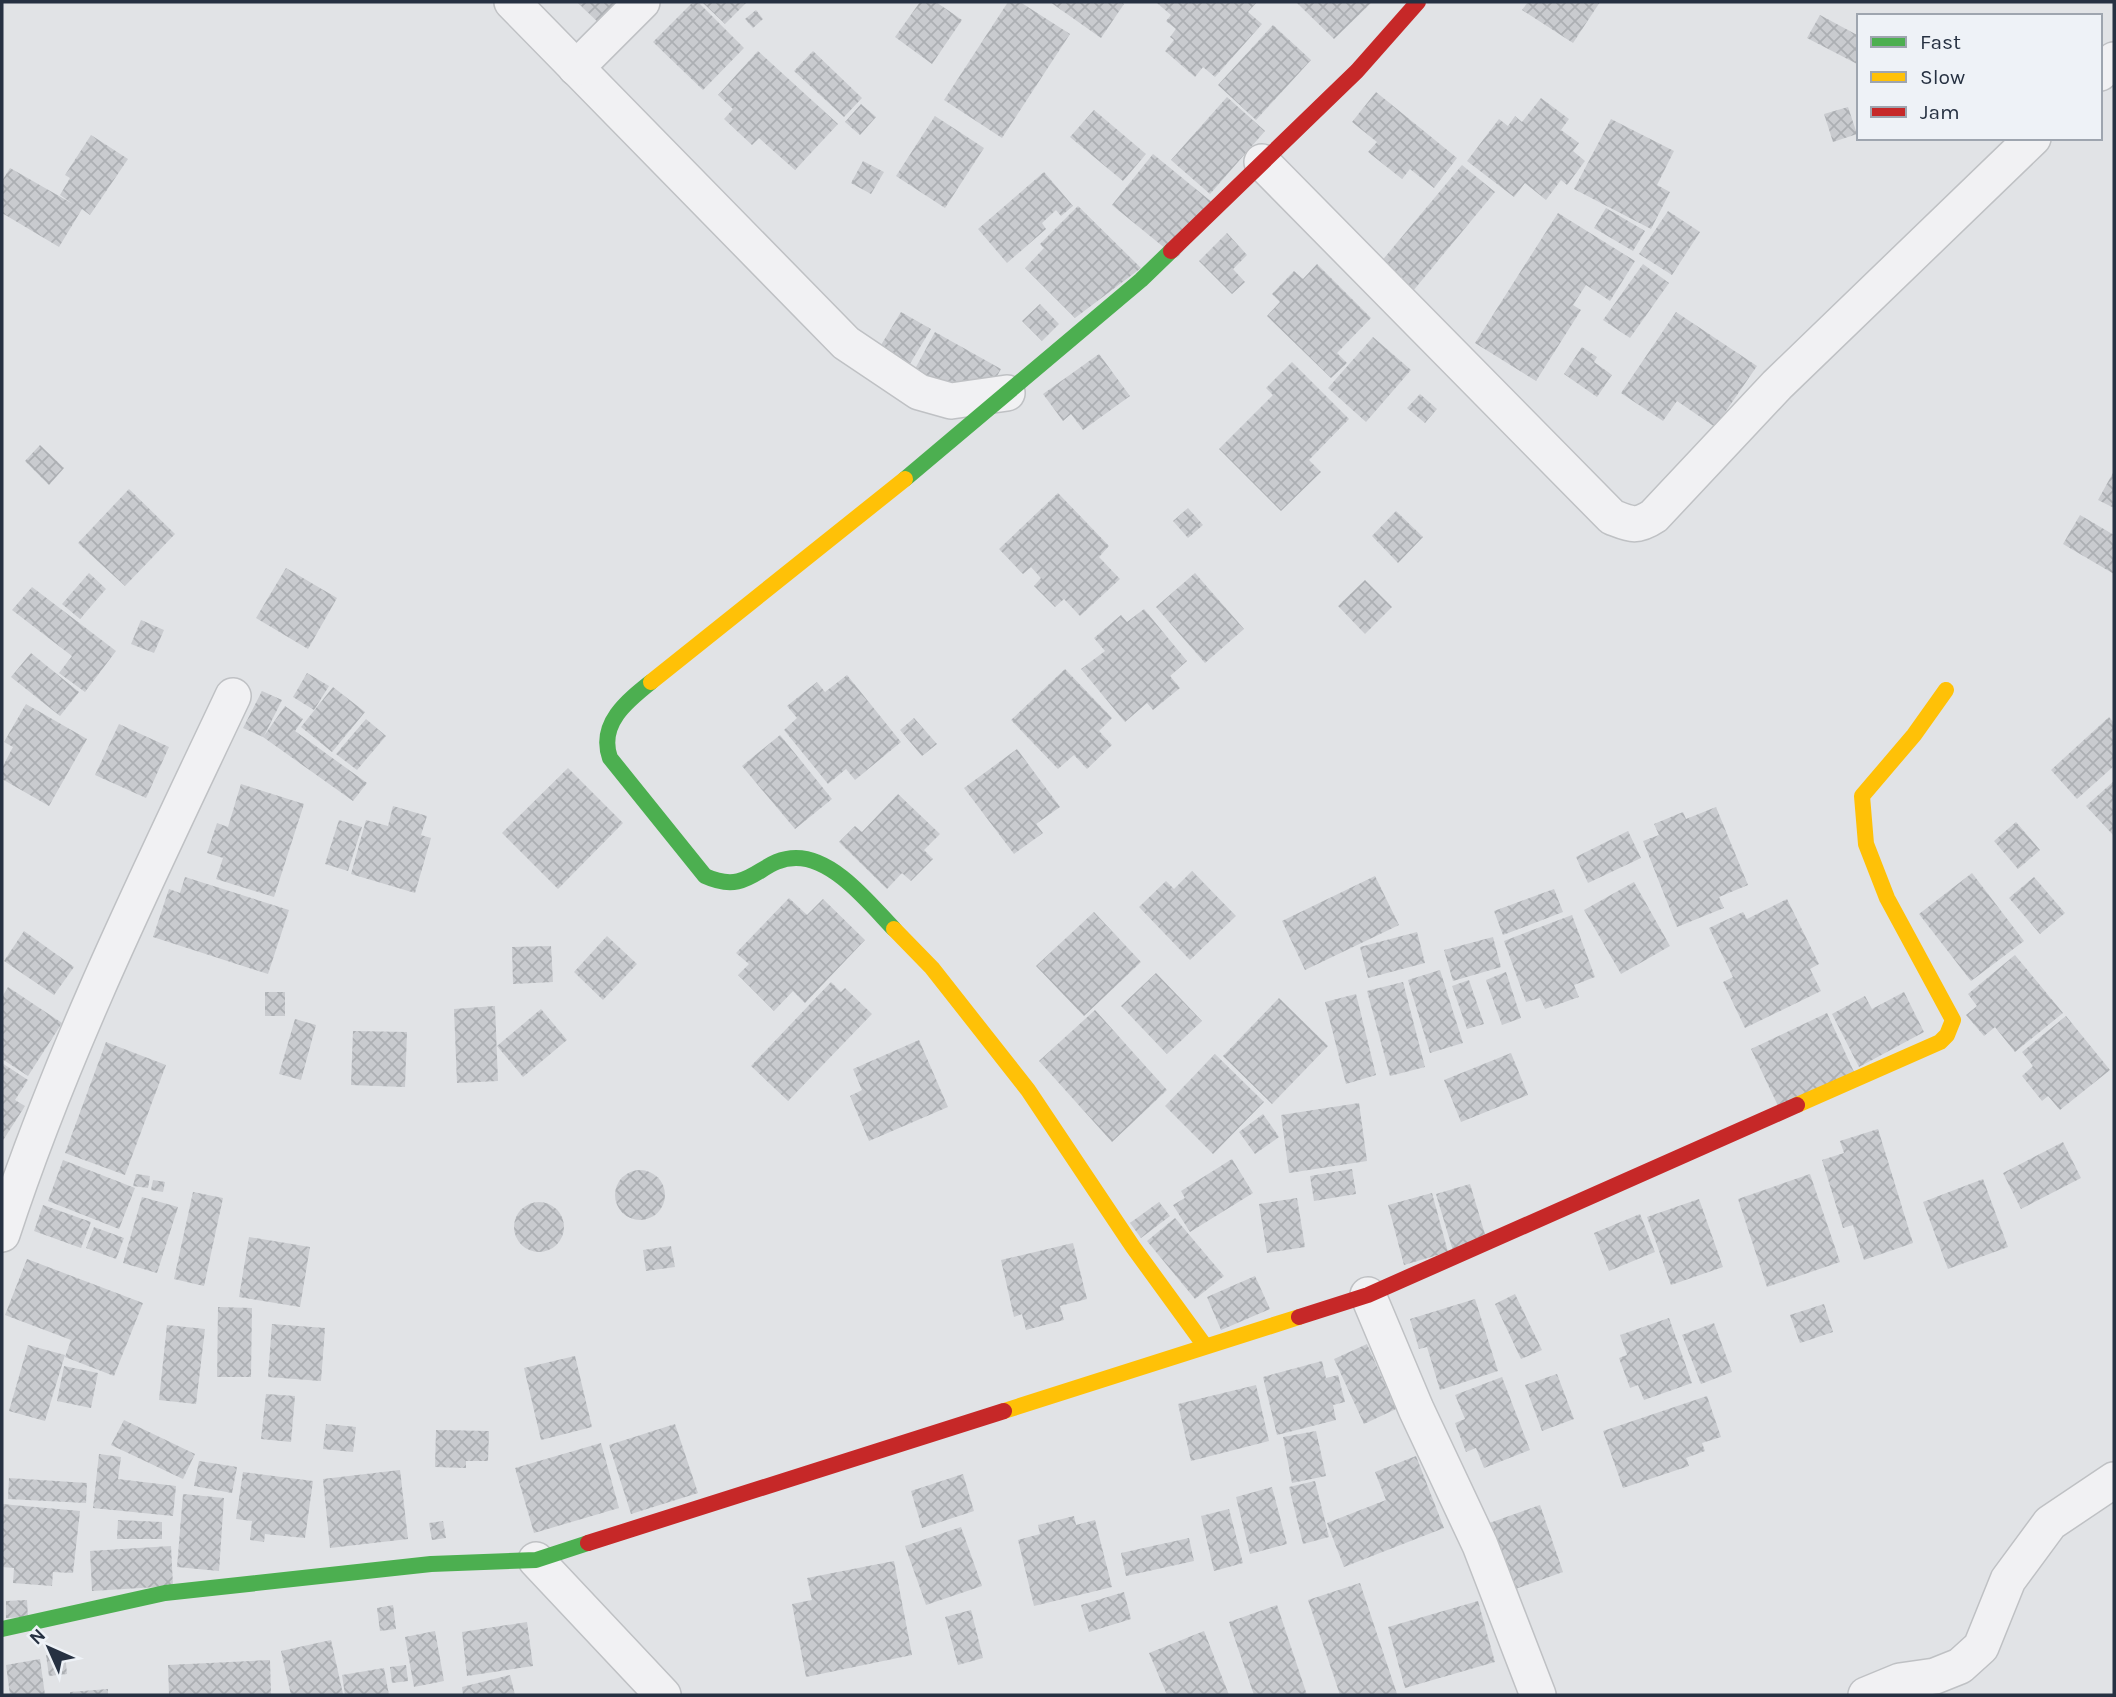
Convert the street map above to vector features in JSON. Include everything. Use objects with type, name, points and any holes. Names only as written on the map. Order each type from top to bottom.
[{"type":"street","points":[[512,2],[846,343],[919,393],[951,401],[1007,393]]},
{"type":"street","points":[[576,68],[642,2]]},
{"type":"street","points":[[1205,1346],[1133,1247],[1028,1090],[932,968],[842,876],[825,865],[793,858],[734,883],[717,883],[705,876],[610,758],[605,749],[605,738],[611,722],[624,704],[882,498],[1141,280],[1357,71],[1418,2]]},
{"type":"street","points":[[1262,162],[1612,517],[1630,524],[1643,524],[1654,516],[1776,385],[2031,140]]},
{"type":"street","points":[[2,1629],[165,1593],[431,1564],[536,1560],[1368,1295],[1940,1042],[1947,1035],[1953,1020],[1887,898],[1866,844],[1862,796],[1914,735],[1946,690]]},
{"type":"street","points":[[2,1234],[28,1155],[93,998],[233,696]]},
{"type":"street","points":[[1368,1295],[1416,1409],[1479,1545],[1538,1695]]},
{"type":"street","points":[[1866,1695],[1900,1681],[1935,1676],[1959,1666],[1981,1647],[2008,1580],[2050,1523],[2114,1480]]},
{"type":"street","points":[[536,1560],[663,1695]]},
{"type":"building","points":[[577,2],[625,2],[602,26]]},
{"type":"building","points":[[693,2],[698,2],[744,48],[703,90],[653,42]]},
{"type":"building","points":[[702,2],[747,2],[725,24]]},
{"type":"building","points":[[920,2],[936,2],[962,20],[932,64],[895,37]]},
{"type":"building","points":[[1008,2],[1020,2],[1070,34],[1002,138],[944,100]]},
{"type":"building","points":[[1050,2],[1121,2],[1124,4],[1101,38]]},
{"type":"building","points":[[1257,2],[1248,12],[1262,24],[1215,77],[1203,67],[1195,77],[1165,51],[1174,40],[1170,37],[1176,29],[1166,21],[1171,15],[1157,3]]},
{"type":"building","points":[[1296,2],[1372,2],[1334,39]]},
{"type":"building","points":[[1528,2],[1600,2],[1573,43],[1522,10]]},
{"type":"building","points":[[756,10],[763,19],[753,28],[745,19]]},
{"type":"building","points":[[1820,15],[1857,35],[1857,64],[1807,38]]},
{"type":"building","points":[[1273,25],[1311,60],[1256,120],[1218,85]]},
{"type":"building","points":[[758,51],[838,124],[795,170],[759,138],[752,145],[724,119],[733,109],[718,95]]},
{"type":"building","points":[[813,51],[862,98],[844,117],[794,71]]},
{"type":"building","points":[[1376,92],[1457,158],[1434,188],[1410,169],[1402,179],[1368,152],[1377,142],[1352,122]]},
{"type":"building","points":[[1227,97],[1265,131],[1210,194],[1171,160]]},
{"type":"building","points":[[1541,98],[1569,119],[1561,130],[1579,143],[1573,151],[1585,161],[1567,185],[1561,180],[1546,200],[1525,183],[1514,197],[1467,161],[1499,119],[1508,126],[1515,116],[1522,122]]},
{"type":"building","points":[[861,104],[876,117],[860,135],[845,122]]},
{"type":"building","points":[[1848,107],[1857,134],[1833,142],[1824,114]]},
{"type":"building","points":[[1094,110],[1146,154],[1123,181],[1070,137]]},
{"type":"building","points":[[935,116],[984,148],[945,208],[896,176]]},
{"type":"building","points":[[1611,119],[1674,151],[1657,185],[1670,192],[1651,229],[1574,189]]},
{"type":"building","points":[[91,135],[128,159],[90,215],[82,209],[59,247],[2,213],[2,181],[10,168],[73,204],[60,195],[70,178],[65,175]]},
{"type":"building","points":[[1153,154],[1219,208],[1177,258],[1112,205]]},
{"type":"building","points":[[863,161],[884,172],[871,194],[851,183]]},
{"type":"building","points":[[1462,165],[1495,192],[1403,303],[1370,275]]},
{"type":"building","points":[[1044,172],[1073,206],[1061,216],[1056,210],[1042,223],[1046,229],[1007,263],[978,229]]},
{"type":"building","points":[[1078,206],[1141,268],[1075,318],[1025,268],[1044,248],[1040,244]]},
{"type":"building","points":[[1606,208],[1645,231],[1633,251],[1594,228]]},
{"type":"building","points":[[1668,211],[1700,232],[1672,275],[1639,254]]},
{"type":"building","points":[[1558,213],[1635,261],[1610,301],[1586,285],[1573,305],[1581,310],[1536,381],[1475,343]]},
{"type":"building","points":[[1227,233],[1247,255],[1233,269],[1245,282],[1232,294],[1199,261]]},
{"type":"building","points":[[1317,264],[1371,318],[1337,353],[1347,363],[1331,378],[1267,316],[1280,302],[1272,294],[1294,271],[1303,279]]},
{"type":"building","points":[[1643,264],[1669,283],[1630,338],[1603,320]]},
{"type":"building","points":[[1040,304],[1059,324],[1042,341],[1022,321]]},
{"type":"building","points":[[901,312],[931,329],[908,367],[878,350]]},
{"type":"building","points":[[1676,312],[1757,366],[1715,427],[1677,401],[1663,421],[1621,393]]},
{"type":"building","points":[[935,332],[1001,369],[980,406],[915,369]]},
{"type":"building","points":[[1373,337],[1411,370],[1366,422],[1328,388]]},
{"type":"building","points":[[1582,347],[1597,357],[1594,362],[1612,375],[1597,397],[1564,374]]},
{"type":"building","points":[[1099,354],[1130,396],[1083,430],[1071,414],[1063,421],[1043,394]]},
{"type":"building","points":[[1292,362],[1349,419],[1309,460],[1321,472],[1281,511],[1219,449],[1273,395],[1266,388]]},
{"type":"building","points":[[1420,394],[1437,409],[1425,423],[1407,408]]},
{"type":"building","points":[[40,445],[64,468],[49,485],[25,461]]},
{"type":"building","points":[[2114,471],[2114,508],[2098,500]]},
{"type":"building","points":[[129,489],[175,534],[125,586],[78,543]]},
{"type":"building","points":[[1058,493],[1109,546],[1099,557],[1120,579],[1080,616],[1064,599],[1055,607],[1034,586],[1041,578],[1031,567],[1023,574],[999,549]]},
{"type":"building","points":[[1188,508],[1203,525],[1188,538],[1173,521]]},
{"type":"building","points":[[1396,511],[1423,537],[1398,563],[1372,536]]},
{"type":"building","points":[[2080,515],[2114,535],[2114,574],[2063,544]]},
{"type":"building","points":[[286,568],[337,598],[308,649],[256,618]]},
{"type":"building","points":[[89,573],[106,589],[80,619],[62,604]]},
{"type":"building","points":[[1195,573],[1244,629],[1205,663],[1156,607]]},
{"type":"building","points":[[1365,580],[1392,607],[1365,634],[1338,606]]},
{"type":"building","points":[[32,587],[116,651],[85,692],[59,673],[72,656],[12,610]]},
{"type":"building","points":[[1144,609],[1187,661],[1170,676],[1180,688],[1153,710],[1147,703],[1125,722],[1081,669],[1105,651],[1094,638],[1121,615],[1127,622]]},
{"type":"building","points":[[141,620],[164,630],[154,653],[131,644]]},
{"type":"building","points":[[31,653],[79,692],[60,716],[11,677]]},
{"type":"building","points":[[1065,669],[1112,718],[1099,731],[1112,745],[1087,769],[1074,755],[1058,769],[1011,720]]},
{"type":"building","points":[[307,673],[329,686],[314,710],[293,697]]},
{"type":"building","points":[[847,675],[901,742],[855,780],[846,769],[828,784],[784,730],[797,718],[787,706],[817,682],[825,692]]},
{"type":"building","points":[[333,687],[365,712],[332,752],[301,727]]},
{"type":"building","points":[[262,691],[282,700],[264,736],[285,706],[303,719],[295,731],[367,783],[353,801],[263,737],[243,728]]},
{"type":"building","points":[[26,704],[87,739],[49,806],[2,779],[2,768],[13,747],[4,742]]},
{"type":"building","points":[[2109,717],[2114,723],[2114,766],[2077,799],[2051,770]]},
{"type":"building","points":[[914,718],[937,744],[922,756],[900,730]]},
{"type":"building","points":[[366,719],[386,736],[357,770],[336,754]]},
{"type":"building","points":[[119,724],[169,747],[146,798],[95,775]]},
{"type":"building","points":[[780,735],[832,799],[795,829],[742,766]]},
{"type":"building","points":[[1017,749],[1060,807],[1036,824],[1043,833],[1014,854],[964,788]]},
{"type":"building","points":[[568,768],[623,823],[558,889],[502,833]]},
{"type":"building","points":[[2114,781],[2114,836],[2086,806]]},
{"type":"building","points":[[241,784],[304,804],[274,897],[216,879],[223,858],[207,853],[217,823],[228,827]]},
{"type":"building","points":[[898,794],[940,834],[924,850],[933,859],[911,881],[902,873],[887,889],[839,842],[855,826],[862,832]]},
{"type":"building","points":[[393,806],[427,816],[421,835],[431,838],[415,893],[351,874],[366,820],[388,826]]},
{"type":"building","points":[[1716,807],[1748,885],[1719,897],[1724,908],[1677,927],[1643,841],[1659,835],[1654,824],[1683,812],[1686,819]]},
{"type":"building","points":[[339,820],[362,827],[348,871],[325,864]]},
{"type":"building","points":[[2016,822],[2040,850],[2018,869],[1994,841]]},
{"type":"building","points":[[1628,831],[1641,858],[1588,883],[1576,857]]},
{"type":"building","points":[[1192,871],[1236,916],[1190,960],[1139,907],[1166,881],[1174,889]]},
{"type":"building","points":[[1972,873],[2024,941],[1971,981],[1919,914]]},
{"type":"building","points":[[1375,876],[1399,925],[1305,970],[1282,921]]},
{"type":"building","points":[[185,877],[289,910],[268,974],[153,937],[169,889],[180,893]]},
{"type":"building","points":[[2034,877],[2065,913],[2040,934],[2009,898]]},
{"type":"building","points":[[1634,882],[1670,946],[1621,974],[1584,910]]},
{"type":"building","points":[[1554,889],[1563,912],[1503,935],[1494,911]]},
{"type":"building","points":[[789,898],[807,915],[823,899],[865,940],[805,1003],[793,991],[774,1011],[738,975],[749,964],[736,953]]},
{"type":"building","points":[[1787,899],[1819,964],[1810,969],[1821,991],[1745,1028],[1723,982],[1733,977],[1709,928],[1743,912],[1747,919]]},
{"type":"building","points":[[1094,912],[1141,962],[1084,1016],[1036,966]]},
{"type":"building","points":[[1572,915],[1595,977],[1574,985],[1579,997],[1545,1009],[1540,998],[1526,1002],[1504,941]]},
{"type":"building","points":[[24,931],[74,967],[54,995],[4,961]]},
{"type":"building","points":[[1417,932],[1425,963],[1368,978],[1360,947]]},
{"type":"building","points":[[607,936],[637,964],[603,1000],[574,972]]},
{"type":"building","points":[[1493,937],[1501,967],[1453,981],[1444,950]]},
{"type":"building","points":[[551,946],[553,982],[513,984],[512,947]]},
{"type":"building","points":[[2015,955],[2063,1013],[2015,1052],[1995,1027],[1984,1036],[1966,1015],[1977,1006],[1968,994]]},
{"type":"building","points":[[1440,970],[1463,1043],[1430,1053],[1408,980]]},
{"type":"building","points":[[1506,972],[1521,1018],[1502,1025],[1486,980]]},
{"type":"building","points":[[1156,973],[1202,1021],[1167,1054],[1121,1006]]},
{"type":"building","points":[[1469,980],[1484,1024],[1467,1029],[1452,986]]},
{"type":"building","points":[[831,982],[841,992],[845,988],[872,1014],[788,1101],[751,1066]]},
{"type":"building","points":[[1403,982],[1425,1067],[1390,1076],[1367,991]]},
{"type":"building","points":[[8,987],[62,1023],[28,1076],[2,1059],[2,997]]},
{"type":"building","points":[[265,992],[285,992],[285,1016],[265,1016]]},
{"type":"building","points":[[1904,992],[1924,1032],[1859,1067],[1832,1014],[1865,996],[1872,1009]]},
{"type":"building","points":[[1356,994],[1376,1075],[1346,1084],[1325,1002]]},
{"type":"building","points":[[1279,998],[1328,1046],[1272,1104],[1223,1056]]},
{"type":"building","points":[[495,1006],[498,1081],[457,1083],[454,1009]]},
{"type":"building","points":[[541,1009],[567,1040],[523,1077],[497,1046]]},
{"type":"building","points":[[1095,1010],[1167,1090],[1112,1142],[1039,1061]]},
{"type":"building","points":[[1827,1013],[1855,1074],[1780,1110],[1751,1049]]},
{"type":"building","points":[[2066,1016],[2110,1070],[2060,1110],[2048,1096],[2042,1101],[2022,1076],[2033,1066],[2022,1052]]},
{"type":"building","points":[[295,1019],[316,1025],[301,1080],[279,1074]]},
{"type":"building","points":[[353,1031],[407,1032],[405,1087],[351,1085]]},
{"type":"building","points":[[919,1040],[948,1107],[869,1141],[850,1096],[862,1090],[853,1069]]},
{"type":"building","points":[[106,1042],[166,1065],[125,1175],[65,1153]]},
{"type":"building","points":[[1511,1053],[1528,1095],[1461,1122],[1444,1080]]},
{"type":"building","points":[[1215,1054],[1264,1102],[1213,1154],[1165,1106]]},
{"type":"building","points":[[2,1063],[28,1080],[15,1100],[25,1106],[2,1142]]},
{"type":"building","points":[[1359,1103],[1367,1161],[1289,1173],[1281,1115]]},
{"type":"building","points":[[1263,1114],[1279,1137],[1255,1154],[1239,1132]]},
{"type":"building","points":[[1878,1129],[1913,1243],[1864,1260],[1853,1225],[1843,1228],[1822,1160],[1844,1153],[1840,1141]]},
{"type":"building","points":[[2063,1142],[2081,1178],[2021,1209],[2003,1173]]},
{"type":"building","points":[[1232,1159],[1253,1193],[1190,1232],[1173,1205],[1185,1198],[1181,1191]]},
{"type":"building","points":[[63,1160],[135,1188],[119,1229],[48,1201]]},
{"type":"building","points":[[1352,1169],[1356,1194],[1314,1201],[1310,1176]]},
{"type":"building","points":[[640,1170],[658,1177],[665,1195],[658,1213],[640,1220],[622,1213],[615,1195],[622,1177]]},
{"type":"building","points":[[136,1174],[150,1176],[148,1188],[133,1186]]},
{"type":"building","points":[[1810,1174],[1840,1262],[1767,1287],[1738,1199]]},
{"type":"building","points":[[1983,1179],[2008,1247],[1948,1269],[1923,1202]]},
{"type":"building","points":[[153,1180],[165,1182],[163,1192],[151,1190]]},
{"type":"building","points":[[1470,1184],[1487,1241],[1453,1251],[1436,1194]]},
{"type":"building","points":[[193,1192],[223,1198],[204,1286],[174,1279]]},
{"type":"building","points":[[1432,1193],[1448,1252],[1404,1265],[1388,1205]]},
{"type":"building","points":[[142,1197],[178,1207],[157,1273],[123,1263]]},
{"type":"building","points":[[1297,1198],[1305,1247],[1267,1253],[1259,1204]]},
{"type":"building","points":[[1699,1199],[1723,1267],[1671,1285],[1647,1217]]},
{"type":"building","points":[[539,1202],[557,1209],[564,1227],[557,1245],[539,1252],[521,1245],[514,1227],[521,1209]]},
{"type":"building","points":[[1159,1202],[1170,1216],[1141,1238],[1130,1223]]},
{"type":"building","points":[[43,1205],[91,1222],[81,1248],[34,1231]]},
{"type":"building","points":[[1640,1214],[1655,1252],[1609,1271],[1594,1233]]},
{"type":"building","points":[[1175,1218],[1224,1276],[1195,1299],[1147,1241]]},
{"type":"building","points":[[94,1227],[124,1238],[116,1259],[86,1248]]},
{"type":"building","points":[[249,1237],[310,1247],[300,1307],[239,1297]]},
{"type":"building","points":[[1073,1243],[1087,1299],[1060,1306],[1064,1320],[1026,1330],[1022,1314],[1014,1317],[1001,1260]]},
{"type":"building","points":[[671,1246],[675,1267],[646,1271],[643,1250]]},
{"type":"building","points":[[27,1259],[143,1303],[114,1376],[65,1357],[71,1340],[5,1315]]},
{"type":"building","points":[[1255,1276],[1270,1309],[1221,1330],[1207,1297]]},
{"type":"building","points":[[1515,1294],[1542,1350],[1521,1359],[1495,1304]]},
{"type":"building","points":[[1475,1299],[1498,1371],[1440,1390],[1427,1347],[1419,1349],[1410,1319]]},
{"type":"building","points":[[1824,1304],[1833,1332],[1800,1343],[1790,1315]]},
{"type":"building","points":[[218,1307],[252,1308],[251,1377],[217,1377]]},
{"type":"building","points":[[1669,1318],[1692,1383],[1644,1400],[1638,1385],[1630,1388],[1619,1358],[1627,1355],[1620,1335]]},
{"type":"building","points":[[1714,1323],[1732,1372],[1701,1384],[1682,1335]]},
{"type":"building","points":[[272,1324],[325,1328],[321,1381],[268,1377]]},
{"type":"building","points":[[167,1325],[205,1329],[196,1404],[159,1400]]},
{"type":"building","points":[[1367,1344],[1396,1409],[1364,1424],[1334,1359]]},
{"type":"building","points":[[28,1345],[65,1355],[45,1421],[9,1411]]},
{"type":"building","points":[[575,1356],[592,1427],[541,1440],[524,1368]]},
{"type":"building","points":[[1322,1361],[1326,1378],[1338,1375],[1345,1402],[1333,1405],[1336,1420],[1277,1435],[1263,1377]]},
{"type":"building","points":[[64,1366],[98,1373],[91,1408],[57,1401]]},
{"type":"building","points":[[1557,1374],[1574,1419],[1542,1431],[1525,1385]]},
{"type":"building","points":[[1502,1377],[1530,1450],[1484,1468],[1476,1448],[1466,1452],[1455,1423],[1465,1419],[1455,1395]]},
{"type":"building","points":[[1256,1385],[1269,1441],[1191,1461],[1178,1404]]},
{"type":"building","points":[[266,1394],[295,1396],[291,1442],[261,1439]]},
{"type":"building","points":[[1707,1396],[1721,1437],[1702,1443],[1705,1451],[1686,1458],[1689,1466],[1623,1488],[1603,1431]]},
{"type":"building","points":[[124,1420],[195,1454],[183,1479],[111,1445]]},
{"type":"building","points":[[326,1424],[356,1427],[353,1452],[323,1449]]},
{"type":"building","points":[[675,1424],[698,1493],[631,1514],[609,1445]]},
{"type":"building","points":[[436,1430],[489,1431],[488,1461],[466,1461],[466,1468],[435,1467]]},
{"type":"building","points":[[1316,1431],[1326,1476],[1292,1483],[1283,1437]]},
{"type":"building","points":[[601,1443],[619,1508],[534,1533],[515,1468]]},
{"type":"building","points":[[99,1454],[121,1457],[118,1479],[176,1486],[173,1516],[93,1508]]},
{"type":"building","points":[[1416,1456],[1444,1528],[1344,1567],[1327,1523],[1386,1500],[1375,1472]]},
{"type":"building","points":[[199,1461],[237,1467],[232,1493],[194,1486]]},
{"type":"building","points":[[400,1470],[408,1539],[330,1548],[323,1479]]},
{"type":"building","points":[[243,1472],[313,1481],[305,1538],[265,1534],[264,1542],[250,1540],[252,1521],[236,1519]]},
{"type":"building","points":[[963,1474],[974,1511],[922,1528],[911,1491]]},
{"type":"building","points":[[9,1478],[87,1483],[86,1503],[8,1499]]},
{"type":"building","points":[[1315,1481],[1329,1537],[1303,1544],[1289,1487]]},
{"type":"building","points":[[1272,1487],[1287,1544],[1250,1554],[1236,1497]]},
{"type":"building","points":[[183,1494],[224,1498],[219,1571],[177,1567]]},
{"type":"building","points":[[2,1504],[80,1511],[73,1573],[53,1572],[52,1586],[13,1583],[14,1568],[2,1567]]},
{"type":"building","points":[[1540,1505],[1563,1572],[1504,1593],[1481,1526]]},
{"type":"building","points":[[1229,1509],[1243,1563],[1214,1571],[1201,1516]]},
{"type":"building","points":[[1074,1516],[1076,1525],[1095,1520],[1112,1587],[1034,1606],[1018,1540],[1040,1534],[1038,1525]]},
{"type":"building","points":[[118,1520],[162,1522],[162,1539],[117,1539]]},
{"type":"building","points":[[443,1521],[446,1538],[432,1540],[429,1523]]},
{"type":"building","points":[[961,1527],[982,1586],[926,1605],[905,1546]]},
{"type":"building","points":[[1189,1538],[1194,1561],[1126,1576],[1121,1553]]},
{"type":"building","points":[[171,1546],[173,1586],[92,1591],[90,1551]]},
{"type":"building","points":[[894,1561],[912,1655],[806,1677],[792,1604],[812,1600],[807,1578]]},
{"type":"building","points":[[1360,1583],[1397,1694],[1394,1695],[1340,1695],[1308,1600]]},
{"type":"building","points":[[1124,1592],[1131,1619],[1089,1632],[1081,1605]]},
{"type":"building","points":[[27,1600],[28,1617],[6,1618],[6,1601]]},
{"type":"building","points":[[1478,1601],[1495,1662],[1405,1688],[1388,1627]]},
{"type":"building","points":[[393,1605],[396,1629],[380,1631],[377,1608]]},
{"type":"building","points":[[1277,1605],[1307,1695],[1254,1695],[1229,1622]]},
{"type":"building","points":[[971,1610],[983,1658],[958,1665],[945,1617]]},
{"type":"building","points":[[527,1622],[533,1666],[467,1676],[462,1632]]},
{"type":"building","points":[[435,1631],[444,1681],[414,1687],[405,1637]]},
{"type":"building","points":[[1204,1631],[1229,1695],[1167,1695],[1149,1653]]},
{"type":"building","points":[[331,1640],[343,1694],[291,1695],[281,1651]]},
{"type":"building","points":[[65,1653],[67,1674],[49,1676],[46,1655]]},
{"type":"building","points":[[40,1659],[45,1695],[10,1695],[6,1665]]},
{"type":"building","points":[[270,1660],[271,1695],[169,1695],[168,1665]]},
{"type":"building","points":[[406,1665],[408,1681],[392,1683],[390,1667]]},
{"type":"building","points":[[384,1668],[389,1695],[345,1695],[342,1675]]},
{"type":"building","points":[[510,1675],[515,1695],[463,1695],[462,1687]]},
{"type":"building","points":[[108,1689],[108,1695],[70,1695],[70,1692]]},
{"type":"traffic: fast","points":[[905,479],[1141,280],[1171,251]]},
{"type":"traffic: fast","points":[[651,682],[624,705],[611,724],[607,746],[610,758],[705,876],[733,882],[744,880],[783,860],[810,860],[824,865],[850,884],[894,929]]},
{"type":"traffic: fast","points":[[2,1629],[165,1593],[431,1564],[536,1560],[588,1543]]},
{"type":"traffic: slow","points":[[651,682],[905,479]]},
{"type":"traffic: slow","points":[[1797,1105],[1940,1042],[1947,1035],[1953,1020],[1887,898],[1866,844],[1862,796],[1914,735],[1946,690]]},
{"type":"traffic: slow","points":[[894,929],[932,968],[1028,1090],[1133,1247],[1205,1346]]},
{"type":"traffic: slow","points":[[1004,1411],[1299,1317]]},
{"type":"traffic: jam","points":[[1171,251],[1357,71],[1418,2]]},
{"type":"traffic: jam","points":[[1299,1317],[1368,1295],[1797,1105]]},
{"type":"traffic: jam","points":[[588,1543],[1004,1411]]}]
